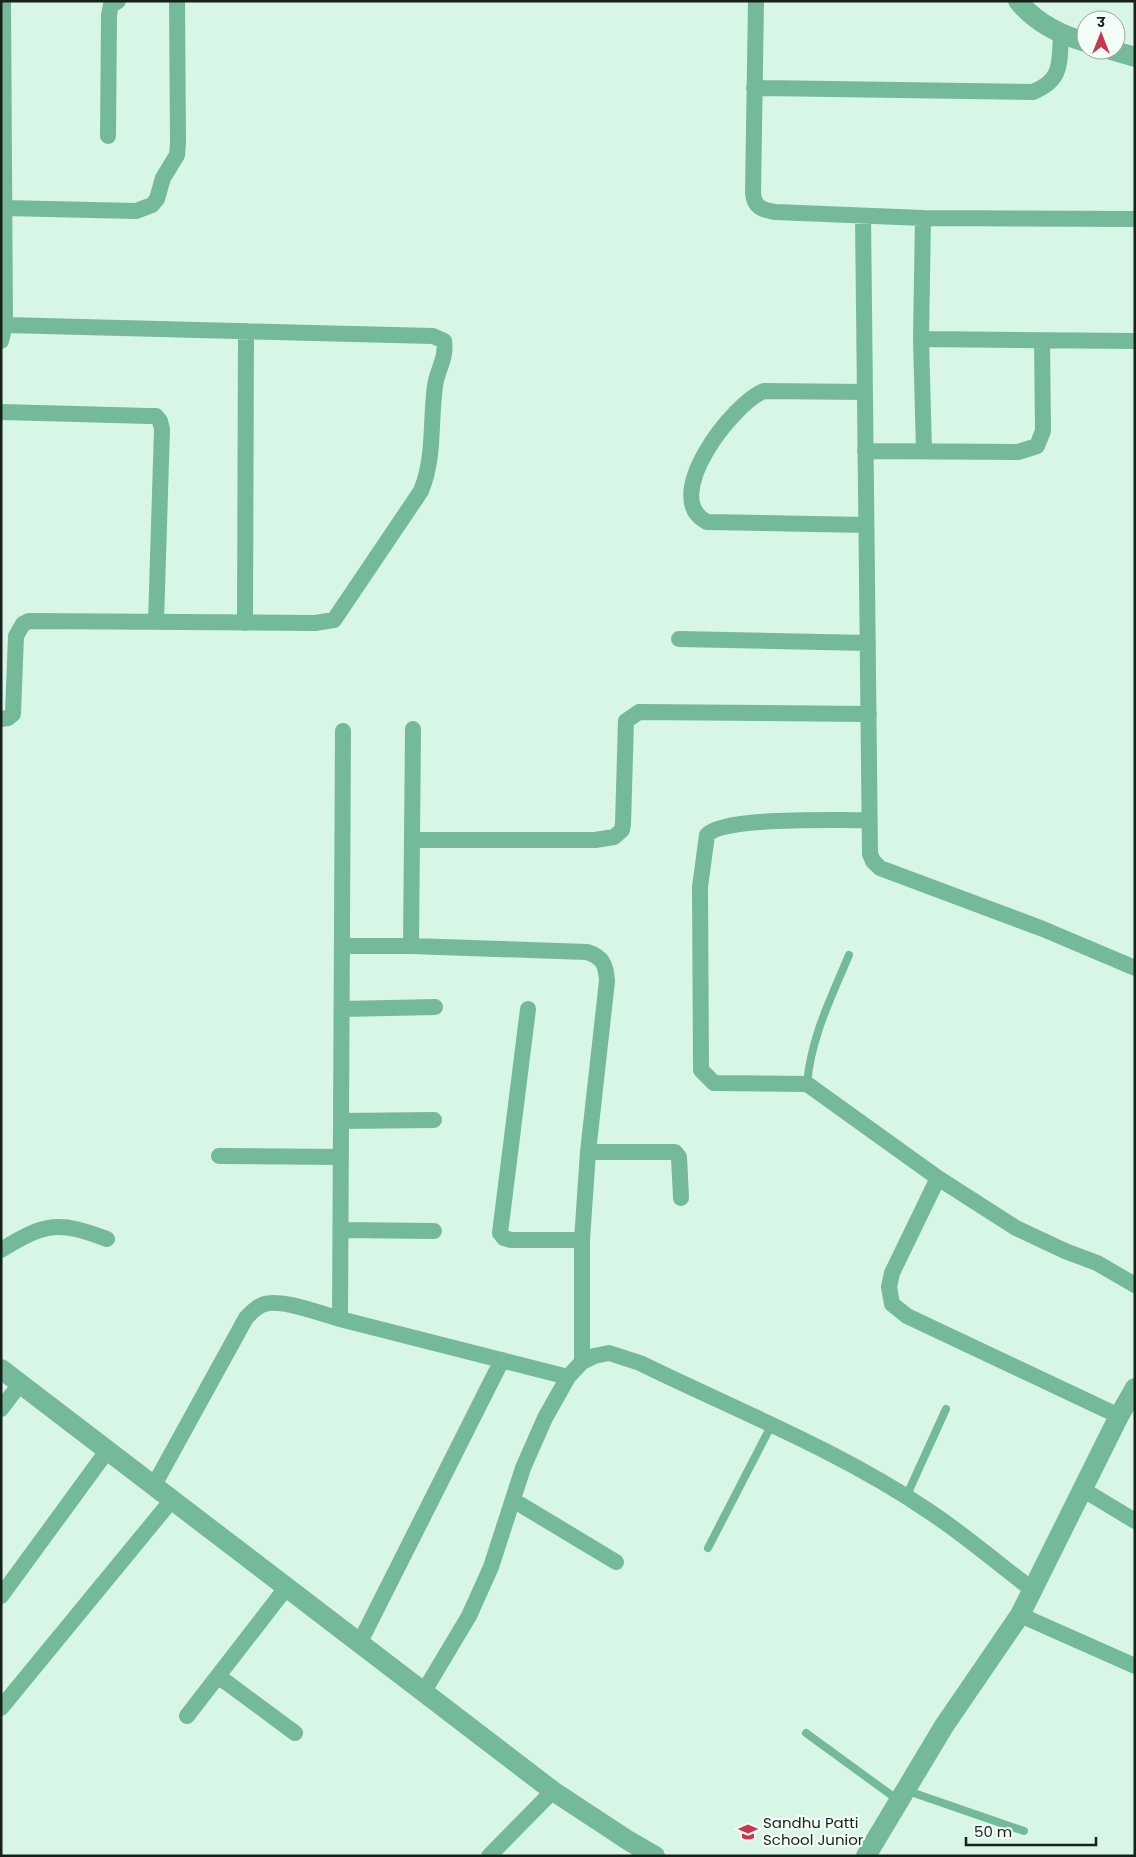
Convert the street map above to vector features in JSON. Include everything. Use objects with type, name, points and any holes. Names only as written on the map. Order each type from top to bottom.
[{"type":"street","points":[[1,341],[5,325],[3,1]]},
{"type":"street","points":[[108,136],[109,15],[111,5],[118,1]]},
{"type":"street","points":[[4,208],[136,211],[152,206],[157,198],[163,178],[177,155],[177,1]]},
{"type":"street","points":[[756,1],[753,193],[755,204],[766,211],[922,218],[1135,219]]},
{"type":"street","points":[[1018,1],[1040,21],[1061,35],[1076,39]]},
{"type":"street","points":[[754,88],[1033,92],[1052,81],[1058,71],[1061,35]]},
{"type":"street","points":[[863,216],[870,854],[873,861],[880,868],[1043,930],[1135,968]]},
{"type":"street","points":[[922,218],[921,339],[924,450]]},
{"type":"street","points":[[1,719],[8,718],[13,714],[15,706],[16,636],[23,624],[29,621],[327,623],[339,615],[408,513],[425,482],[431,455],[435,385],[445,349],[444,341],[433,336],[5,325]]},
{"type":"street","points":[[245,623],[246,331]]},
{"type":"street","points":[[921,339],[1135,341]]},
{"type":"street","points":[[865,451],[1018,452],[1037,446],[1043,431],[1042,341]]},
{"type":"street","points":[[865,392],[764,391],[752,396],[708,447],[695,474],[692,499],[694,510],[700,518],[707,522],[866,525]]},
{"type":"street","points":[[1,412],[156,416],[160,421],[162,429],[156,622]]},
{"type":"street","points":[[679,640],[868,643]]},
{"type":"street","points":[[413,840],[595,840],[614,837],[622,830],[623,824],[626,721],[639,712],[869,714]]},
{"type":"street","points":[[411,946],[413,729]]},
{"type":"street","points":[[340,1319],[342,1230],[343,731]]},
{"type":"street","points":[[869,820],[744,823],[715,828],[707,835],[700,887],[701,1070],[714,1083],[807,1084],[938,1178],[1016,1228],[1064,1251],[1097,1263],[1135,1284]]},
{"type":"street","points":[[343,946],[411,946],[587,952],[598,955],[604,961],[607,981],[588,1152],[582,1240],[582,1362]]},
{"type":"street","points":[[342,1009],[435,1006]]},
{"type":"street","points":[[528,1008],[500,1233],[504,1238],[511,1240],[582,1240]]},
{"type":"street","points":[[341,1121],[434,1120]]},
{"type":"street","points":[[588,1152],[675,1152],[679,1156],[680,1198]]},
{"type":"street","points":[[219,1156],[341,1157]]},
{"type":"street","points":[[938,1178],[892,1273],[889,1287],[892,1304],[907,1316],[1119,1416]]},
{"type":"street","points":[[1,1250],[44,1228],[56,1226],[78,1228],[107,1239]]},
{"type":"street","points":[[342,1230],[434,1231]]},
{"type":"street","points":[[153,1486],[246,1318],[263,1304],[284,1304],[568,1377]]},
{"type":"street","points":[[423,1694],[469,1616],[491,1567],[523,1468],[545,1418],[568,1377],[582,1362],[594,1356],[609,1354],[622,1356],[834,1456],[928,1510],[1033,1590]]},
{"type":"street","points":[[359,1644],[502,1360]]},
{"type":"street","points":[[1,1369],[553,1792],[629,1842],[655,1856]]},
{"type":"street","points":[[1,1409],[20,1384]]},
{"type":"street","points":[[866,1856],[901,1795],[984,1665],[1020,1615],[1119,1416],[1134,1391]]},
{"type":"street","points":[[1,1596],[107,1452]]},
{"type":"street","points":[[1082,1489],[1135,1521]]},
{"type":"street","points":[[513,1500],[616,1562]]},
{"type":"street","points":[[1,1708],[171,1501]]},
{"type":"street","points":[[187,1716],[286,1588]]},
{"type":"street","points":[[1020,1615],[1135,1666]]},
{"type":"street","points":[[218,1676],[295,1733]]},
{"type":"street","points":[[489,1856],[553,1792]]},
{"type":"lane","points":[[807,1084],[812,1047],[818,1027],[849,955]]},
{"type":"lane","points":[[906,1497],[946,1409]]},
{"type":"lane","points":[[708,1548],[772,1426]]},
{"type":"lane","points":[[806,1732],[901,1795],[1024,1831]]},
{"type":"place","name":"Sandhu Patti School Junior","points":[[748,1832]]}]
